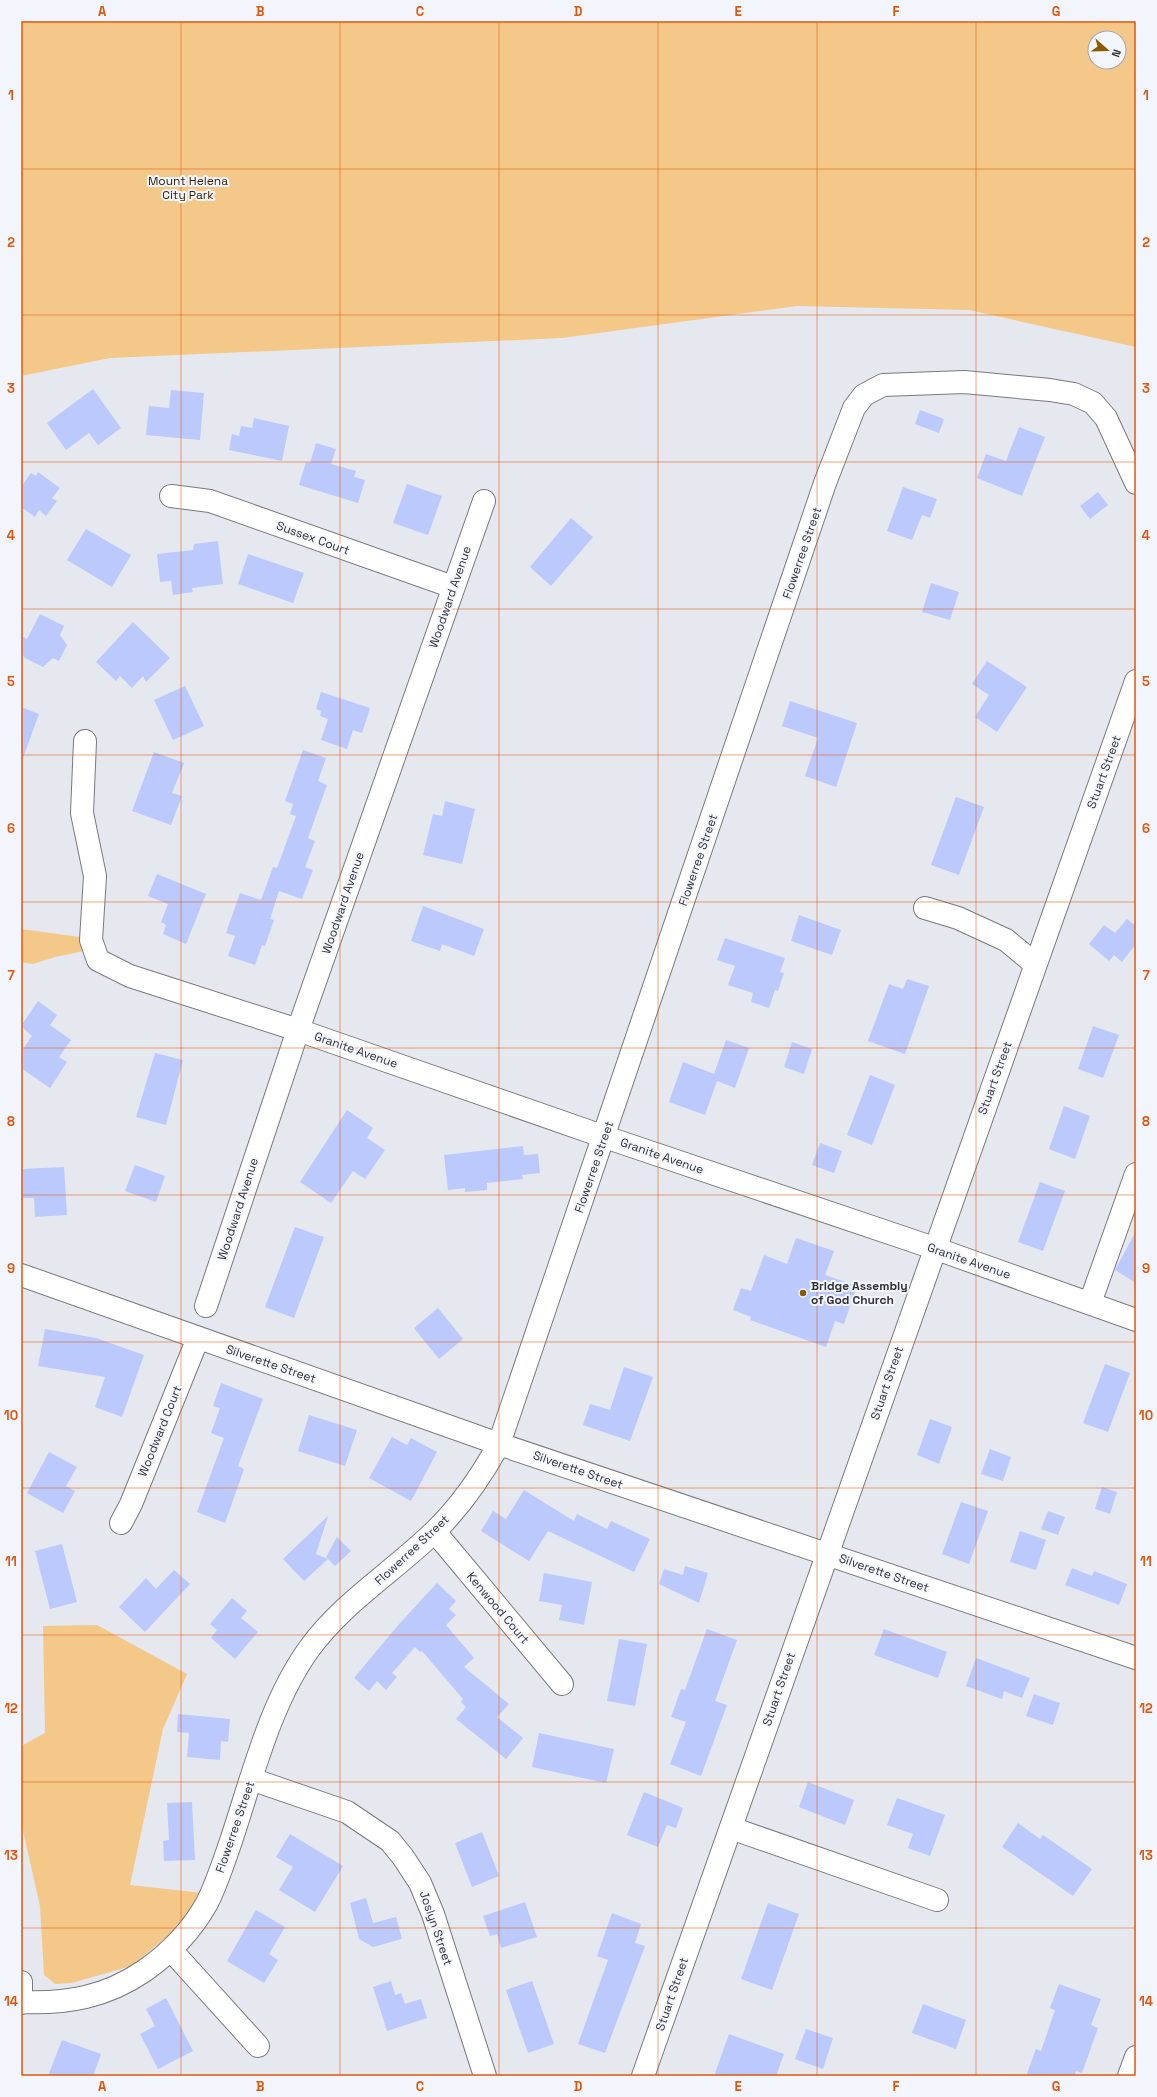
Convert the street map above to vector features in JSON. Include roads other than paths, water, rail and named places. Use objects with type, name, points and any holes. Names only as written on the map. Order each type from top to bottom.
[{"type":"street","name":"Flowerree Street","points":[[21,2002],[51,2003],[77,2000],[103,1992],[134,1978],[171,1950],[193,1925],[207,1902],[220,1874],[279,1702],[295,1670],[310,1647],[336,1617],[435,1532],[458,1507],[487,1465],[499,1444],[605,1137],[823,490],[854,408],[864,395],[884,386],[964,382],[1050,390],[1074,394],[1093,403],[1106,418],[1136,483]]},
{"type":"street","name":"Sussex Court","points":[[171,496],[210,501],[453,587]]},
{"type":"street","name":"Woodward Avenue","points":[[206,1306],[298,1030],[484,501]]},
{"type":"street","name":"Stuart Street","points":[[643,2076],[934,1248],[1134,686]]},
{"type":"street","name":"Granite Avenue","points":[[85,741],[82,813],[95,876],[91,940],[98,960],[130,976],[298,1030],[605,1137],[934,1248],[1136,1320]]},
{"type":"street","points":[[925,908],[958,918],[1006,940],[1035,964]]},
{"type":"street","points":[[1090,1304],[1136,1174]]},
{"type":"street","name":"Silverette Street","points":[[21,1275],[499,1444],[1136,1658]]},
{"type":"street","name":"Woodward Court","points":[[121,1524],[131,1504],[198,1338]]},
{"type":"street","name":"Kenwood Court","points":[[435,1532],[562,1684]]},
{"type":"street","name":"Joslyn Street","points":[[252,1779],[347,1812],[390,1841],[403,1857],[420,1883],[433,1914],[485,2076]]},
{"type":"street","points":[[731,1828],[937,1900]]},
{"type":"street","points":[[171,1950],[258,2046]]},
{"type":"street","points":[[21,1982],[21,2002]]},
{"type":"street","points":[[1129,2076],[1136,2057]]},
{"type":"place","name":"Bridge Assembly of God Church","points":[[803,1293]]},
{"type":"park label","name":"Mount Helena City Park","points":[[188,188]]}]
